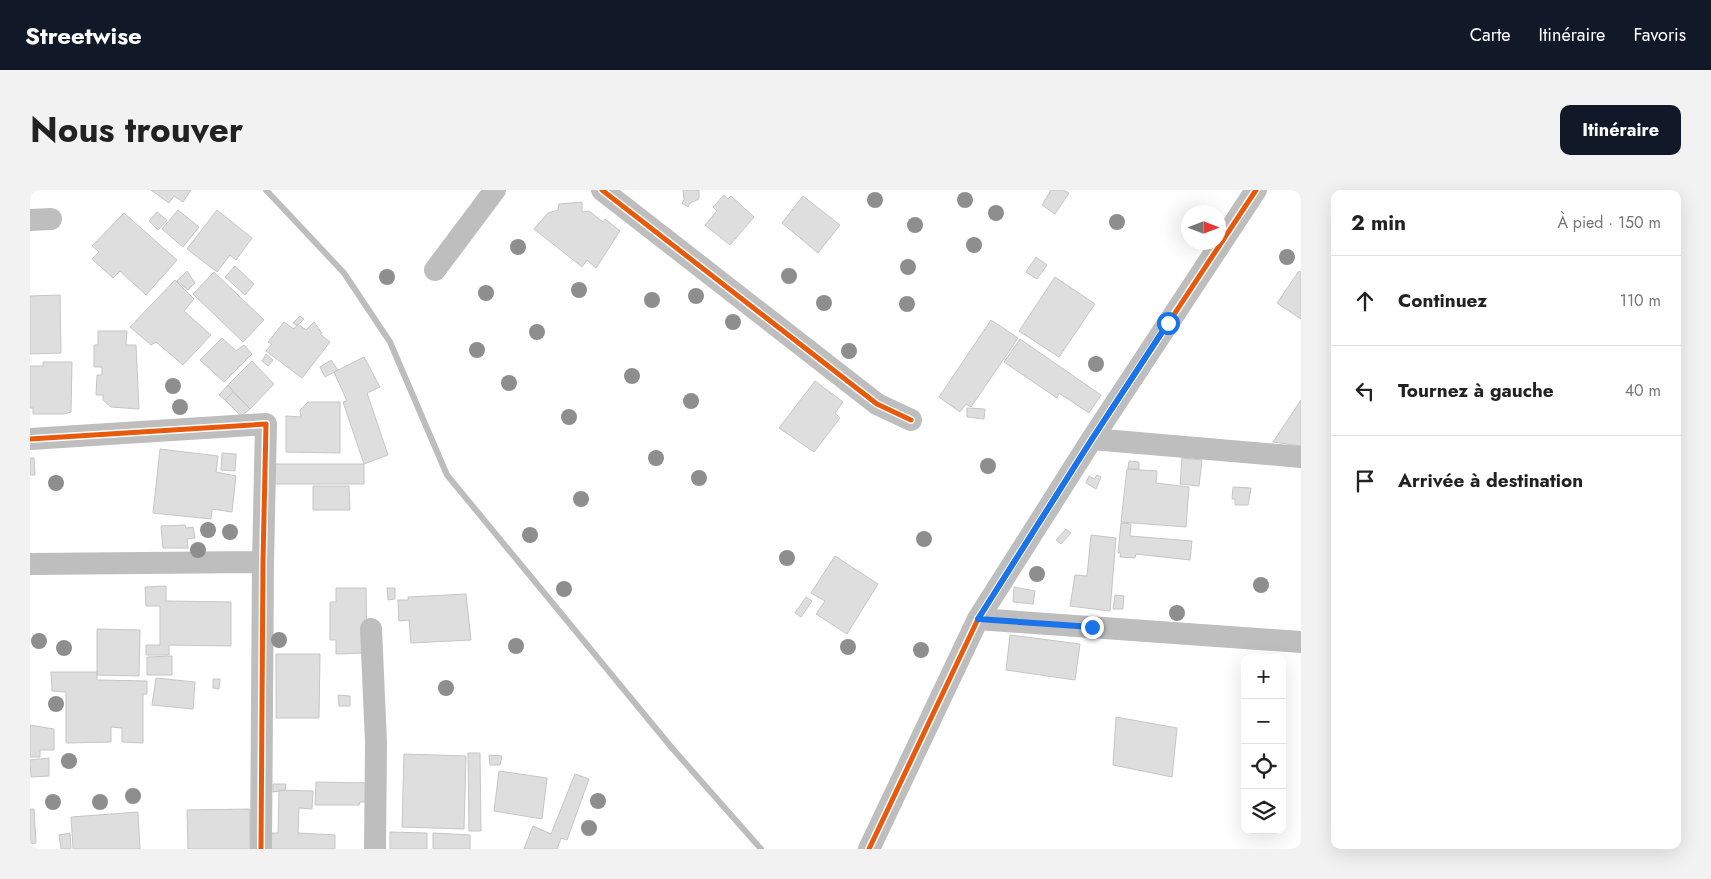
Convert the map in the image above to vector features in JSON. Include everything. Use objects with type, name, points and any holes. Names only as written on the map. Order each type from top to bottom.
[{"type":"street","points":[[435,270],[496,190]]},
{"type":"street","points":[[602,190],[877,404],[911,420]]},
{"type":"street","points":[[869,849],[978,619],[1092,439],[1256,190]]},
{"type":"street","points":[[30,440],[266,424],[262,562],[261,849]]},
{"type":"street","points":[[1092,439],[1301,457]]},
{"type":"street","points":[[30,564],[262,562]]},
{"type":"street","points":[[978,619],[1301,642]]},
{"type":"street","points":[[371,630],[376,742],[375,849]]},
{"type":"building","points":[[151,190],[191,190],[183,202],[174,196],[169,203]]},
{"type":"building","points":[[683,190],[699,190],[699,199],[690,203],[688,207],[682,203],[684,200]]},
{"type":"building","points":[[1051,190],[1063,190],[1069,193],[1055,214],[1042,205]]},
{"type":"building","points":[[724,195],[728,199],[731,196],[754,217],[730,245],[705,225],[717,211],[713,207]]},
{"type":"building","points":[[803,196],[840,225],[818,253],[782,223]]},
{"type":"building","points":[[582,202],[582,212],[589,211],[603,222],[605,219],[620,231],[596,268],[587,260],[582,267],[534,229],[548,213],[558,210],[559,204]]},
{"type":"building","points":[[178,210],[199,227],[183,247],[162,229]]},
{"type":"building","points":[[217,210],[252,238],[236,260],[230,255],[217,272],[187,249]]},
{"type":"building","points":[[157,212],[167,220],[158,230],[149,221]]},
{"type":"building","points":[[124,213],[177,260],[146,295],[120,271],[113,278],[92,259],[99,252],[92,246]]},
{"type":"building","points":[[1036,257],[1047,265],[1037,279],[1026,272]]},
{"type":"building","points":[[235,266],[254,284],[245,295],[225,277]]},
{"type":"building","points":[[187,271],[195,283],[188,290],[177,281]]},
{"type":"building","points":[[1299,271],[1301,272],[1301,319],[1277,303]]},
{"type":"building","points":[[214,272],[264,320],[243,342],[193,294]]},
{"type":"building","points":[[1055,277],[1095,304],[1059,357],[1019,331]]},
{"type":"building","points":[[175,280],[194,299],[184,311],[211,335],[183,365],[156,342],[151,345],[130,327]]},
{"type":"building","points":[[60,295],[61,353],[30,354],[30,296]]},
{"type":"building","points":[[300,316],[304,319],[297,326],[293,323]]},
{"type":"building","points":[[991,320],[1018,338],[971,407],[966,404],[960,412],[939,397]]},
{"type":"building","points":[[284,322],[294,329],[298,324],[306,330],[314,322],[322,333],[320,334],[330,342],[302,378],[266,351],[272,344],[268,342]]},
{"type":"building","points":[[98,331],[127,331],[126,345],[136,345],[139,409],[111,407],[103,400],[103,395],[96,395],[97,375],[102,375],[102,367],[94,367],[94,345],[98,345]]},
{"type":"building","points":[[222,338],[236,351],[244,345],[252,354],[224,382],[200,360]]},
{"type":"building","points":[[1020,339],[1101,395],[1089,413],[1059,393],[1057,398],[1004,362]]},
{"type":"building","points":[[266,354],[273,360],[268,366],[262,361]]},
{"type":"building","points":[[364,357],[380,387],[367,393],[388,455],[364,464],[343,402],[347,401],[334,372]]},
{"type":"building","points":[[331,360],[338,370],[325,377],[320,367]]},
{"type":"building","points":[[252,361],[274,384],[250,409],[228,385]]},
{"type":"building","points":[[43,362],[72,362],[71,412],[64,414],[33,414],[33,408],[30,408],[30,366],[43,366]]},
{"type":"building","points":[[815,381],[843,402],[835,413],[840,418],[814,452],[779,428]]},
{"type":"building","points":[[228,385],[233,392],[225,400],[219,395]]},
{"type":"building","points":[[233,392],[250,409],[241,416],[225,400]]},
{"type":"building","points":[[1301,400],[1301,446],[1273,442]]},
{"type":"building","points":[[308,402],[340,402],[340,453],[286,452],[286,416],[301,417],[300,410]]},
{"type":"building","points":[[967,408],[985,409],[984,419],[967,417]]},
{"type":"building","points":[[160,449],[218,456],[216,472],[236,476],[232,512],[212,509],[211,519],[153,513]]},
{"type":"building","points":[[222,453],[236,454],[235,471],[221,470]]},
{"type":"building","points":[[30,458],[34,458],[35,475],[30,475]]},
{"type":"building","points":[[1182,458],[1202,460],[1199,486],[1180,484]]},
{"type":"building","points":[[1129,461],[1139,462],[1139,469],[1128,469]]},
{"type":"building","points":[[275,464],[364,464],[364,484],[274,484]]},
{"type":"building","points":[[1127,469],[1157,471],[1156,483],[1189,487],[1186,527],[1121,522]]},
{"type":"building","points":[[1097,475],[1101,477],[1096,489],[1086,483],[1089,476],[1094,479]]},
{"type":"building","points":[[313,486],[349,486],[350,510],[313,510]]},
{"type":"building","points":[[1233,487],[1251,488],[1248,505],[1235,505],[1235,499],[1232,499]]},
{"type":"building","points":[[1121,523],[1131,524],[1130,536],[1192,541],[1190,560],[1136,554],[1135,558],[1120,557],[1121,553],[1118,553]]},
{"type":"building","points":[[185,525],[186,528],[193,527],[195,538],[187,539],[188,548],[163,548],[161,526]]},
{"type":"building","points":[[1066,529],[1071,533],[1061,544],[1056,540]]},
{"type":"building","points":[[1091,535],[1116,538],[1110,611],[1070,606],[1075,575],[1087,576]]},
{"type":"building","points":[[835,556],[878,584],[847,634],[816,614],[825,601],[811,593]]},
{"type":"building","points":[[166,586],[166,601],[231,602],[231,646],[169,645],[169,655],[146,655],[146,645],[160,645],[160,606],[146,606],[145,587]]},
{"type":"building","points":[[1014,587],[1035,591],[1033,604],[1013,602]]},
{"type":"building","points":[[336,588],[366,588],[367,653],[336,654],[336,640],[330,640],[330,602],[336,602]]},
{"type":"building","points":[[387,588],[395,588],[395,599],[388,600]]},
{"type":"building","points":[[466,594],[471,640],[411,643],[409,620],[399,621],[398,600],[408,600],[408,597]]},
{"type":"building","points":[[1115,595],[1124,596],[1123,609],[1113,609]]},
{"type":"building","points":[[806,597],[812,601],[801,617],[795,613]]},
{"type":"building","points":[[97,629],[140,630],[139,676],[97,675]]},
{"type":"building","points":[[1010,635],[1080,644],[1075,680],[1006,670]]},
{"type":"building","points":[[276,654],[320,654],[319,718],[276,718]]},
{"type":"building","points":[[172,656],[172,675],[147,675],[147,657]]},
{"type":"building","points":[[51,672],[97,672],[97,680],[147,681],[147,694],[143,694],[143,743],[122,742],[122,728],[111,727],[111,742],[66,743],[66,692],[52,691]]},
{"type":"building","points":[[156,678],[195,682],[193,709],[152,705]]},
{"type":"building","points":[[213,679],[220,679],[219,689],[213,688]]},
{"type":"building","points":[[338,695],[350,696],[350,706],[339,706]]},
{"type":"building","points":[[1116,717],[1177,728],[1172,777],[1113,765]]},
{"type":"building","points":[[30,725],[54,729],[54,750],[40,750],[40,757],[30,757]]},
{"type":"building","points":[[468,753],[480,753],[481,831],[469,831]]},
{"type":"building","points":[[404,754],[466,756],[464,829],[402,827]]},
{"type":"building","points":[[489,755],[502,756],[500,765],[490,765]]},
{"type":"building","points":[[49,758],[49,776],[31,777],[30,760]]},
{"type":"building","points":[[499,771],[547,778],[542,819],[494,811]]},
{"type":"building","points":[[575,774],[589,779],[567,840],[561,838],[557,849],[524,849],[533,826],[551,834]]},
{"type":"building","points":[[316,782],[371,783],[371,802],[360,802],[359,805],[315,805]]},
{"type":"building","points":[[273,784],[286,784],[285,790],[273,792]]},
{"type":"building","points":[[279,790],[313,791],[312,809],[299,808],[298,833],[335,835],[335,849],[268,849],[269,833],[278,833]]},
{"type":"building","points":[[30,809],[34,809],[36,843],[30,844]]},
{"type":"building","points":[[250,809],[250,849],[188,849],[187,810]]},
{"type":"building","points":[[138,812],[140,849],[73,849],[71,817]]},
{"type":"building","points":[[390,832],[427,833],[427,849],[390,849]]},
{"type":"building","points":[[70,833],[71,849],[61,849],[59,835]]},
{"type":"building","points":[[433,833],[470,835],[470,849],[433,849]]},
{"type":"waterway","points":[[266,190],[344,273],[390,342],[447,475],[672,748],[761,849]]},
{"type":"cycle path","points":[[602,190],[877,404],[911,420]]},
{"type":"cycle path","points":[[869,849],[978,619],[1092,439],[1256,190]]},
{"type":"cycle path","points":[[30,439],[266,424],[261,849]]},
{"type":"route","points":[[1092,627],[978,619],[1168,323]]}]
